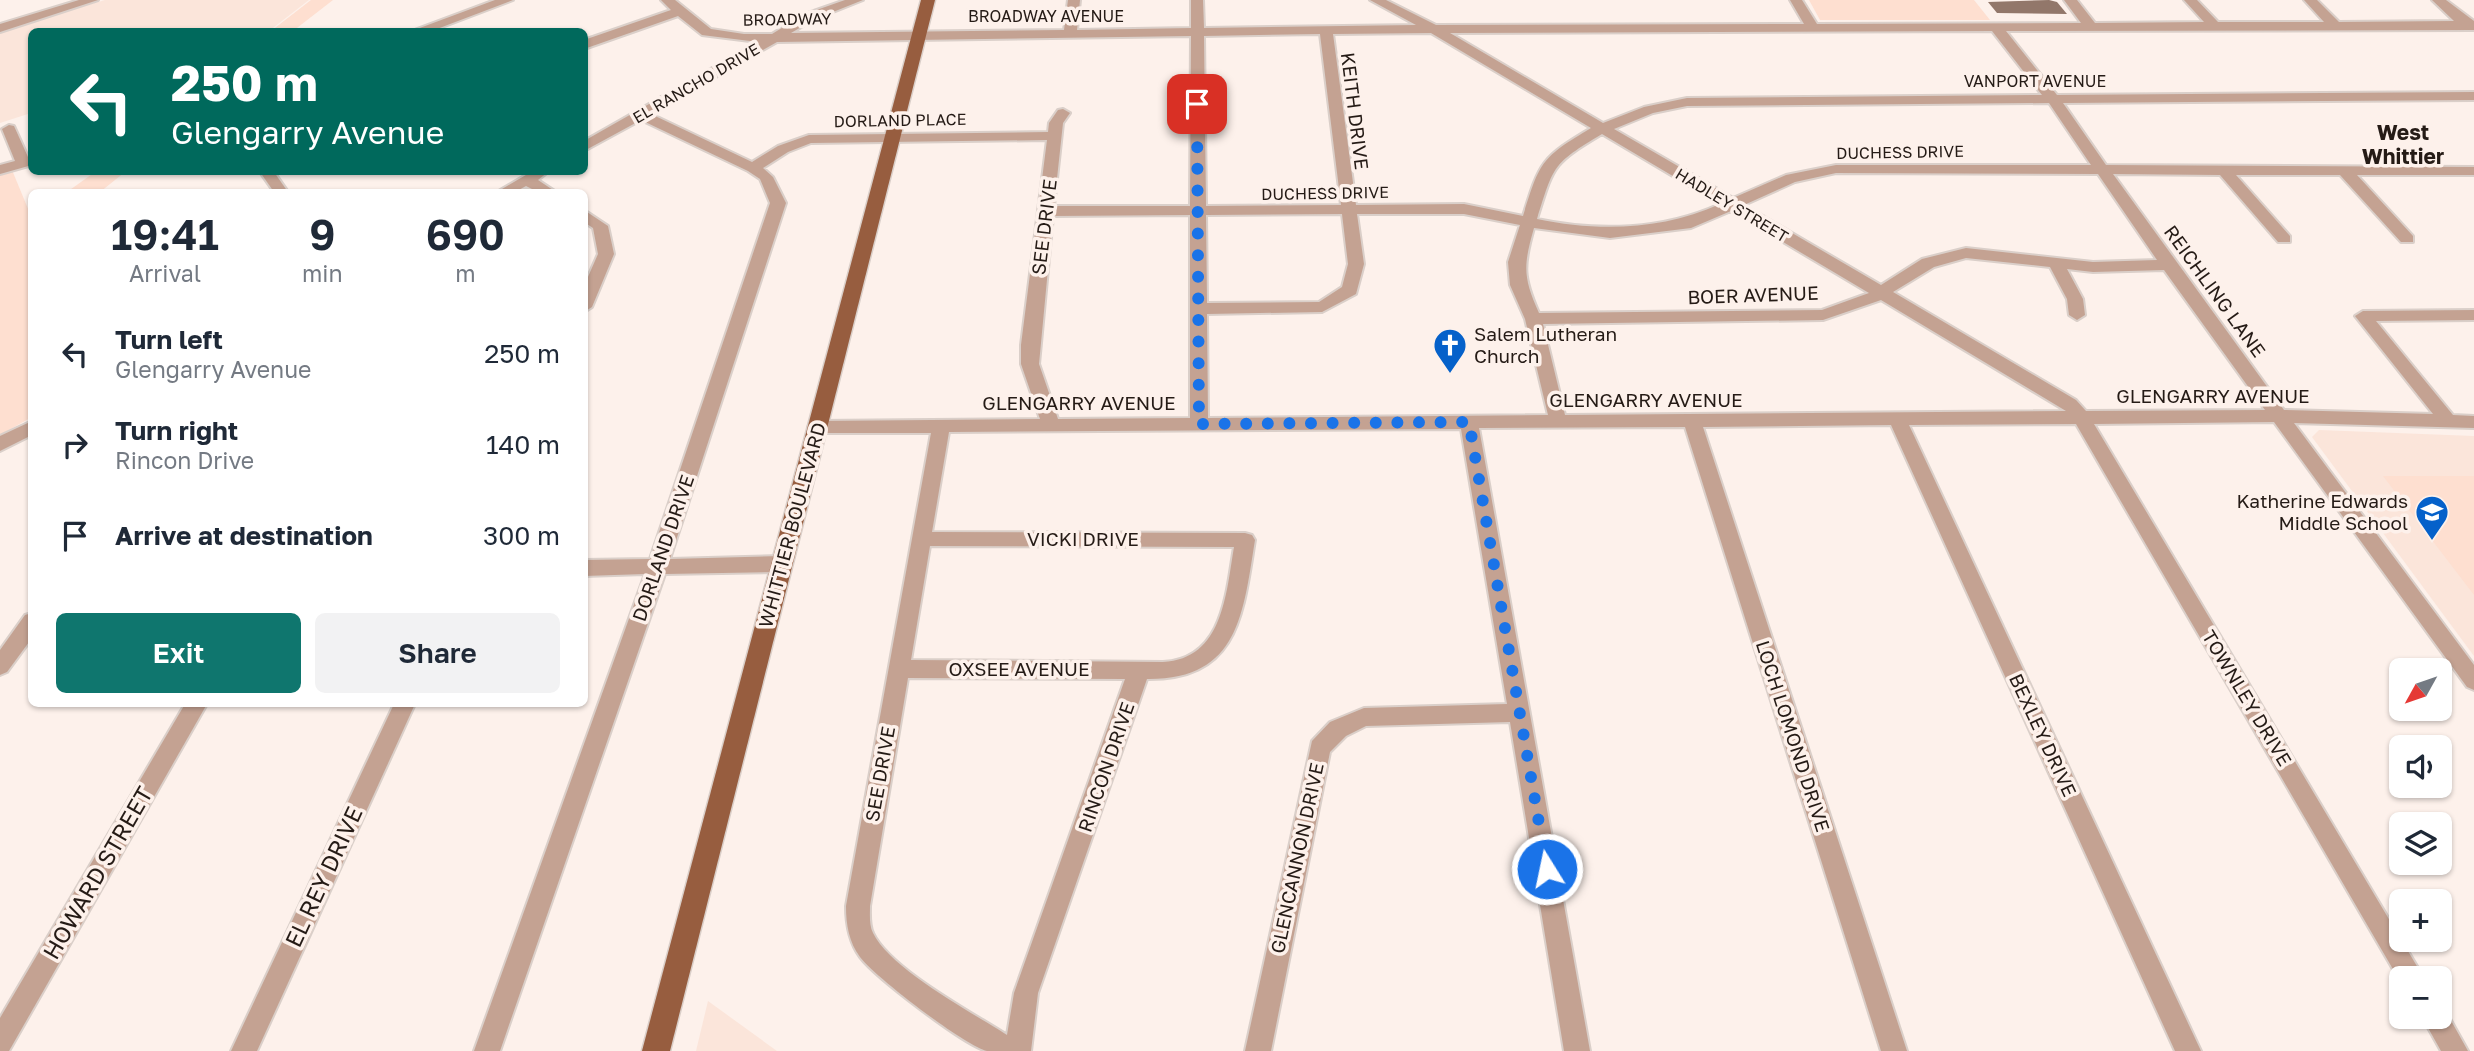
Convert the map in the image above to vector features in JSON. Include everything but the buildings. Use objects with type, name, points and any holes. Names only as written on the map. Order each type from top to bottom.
[{"type":"main road","name":"WHITTIER BOULEVARD","points":[[656,1051],[928,0]]},
{"type":"street","points":[[0,28],[92,0]]},
{"type":"street","name":"BROADWAY","points":[[667,0],[694,24],[719,36],[775,38],[920,34]]},
{"type":"street","name":"EL RANCHO DRIVE","points":[[744,38],[857,0]]},
{"type":"street","points":[[1070,34],[1074,0]]},
{"type":"street","points":[[1197,0],[1199,424]]},
{"type":"street","name":"HADLEY STREET","points":[[1376,0],[1434,30],[2070,404],[2082,418]]},
{"type":"street","points":[[1377,30],[1389,23],[1391,8],[1410,0]]},
{"type":"street","points":[[1796,0],[1812,27]]},
{"type":"street","points":[[2070,0],[2091,26]]},
{"type":"street","points":[[2190,0],[2214,25]]},
{"type":"street","points":[[2310,0],[2335,25]]},
{"type":"street","points":[[2438,0],[2471,27]]},
{"type":"street","points":[[426,28],[497,1]]},
{"type":"street","points":[[588,43],[679,11]]},
{"type":"street","points":[[807,19],[808,26],[828,36]]},
{"type":"street","name":"EL RANCHO DRIVE","points":[[588,145],[807,19]]},
{"type":"street","points":[[694,24],[718,51],[721,61],[714,72]]},
{"type":"street","name":"BROADWAY AVENUE","points":[[920,34],[2214,25],[2471,27]]},
{"type":"street","name":"REICHLING LANE","points":[[1997,28],[2052,98],[2168,265],[2474,681]]},
{"type":"street","name":"KEITH DRIVE","points":[[1198,309],[1322,307],[1350,290],[1356,264],[1326,31]]},
{"type":"street","name":"VANPORT AVENUE","points":[[1558,421],[1533,319],[1518,285],[1516,262],[1526,222],[1545,170],[1562,152],[1600,129],[1649,110],[1687,102],[2474,96]]},
{"type":"street","name":"SEE DRIVE","points":[[1051,424],[1030,354],[1054,136],[1056,123],[1063,113]]},
{"type":"street","name":"DORLAND DRIVE","points":[[487,1051],[657,569],[778,203],[766,177],[753,168],[640,114]]},
{"type":"street","points":[[0,170],[27,161],[9,129]]},
{"type":"street","name":"DORLAND PLACE","points":[[753,168],[783,149],[809,139],[1054,136]]},
{"type":"street","name":"DUCHESS DRIVE","points":[[1046,211],[1465,209],[1526,222],[1610,233],[1646,231],[1691,223],[1791,178],[1836,169],[2468,171]]},
{"type":"street","points":[[2344,170],[2407,239]]},
{"type":"street","points":[[2225,171],[2284,239]]},
{"type":"street","points":[[2468,171],[2474,182]]},
{"type":"street","points":[[510,189],[535,175]]},
{"type":"street","points":[[526,180],[542,189]]},
{"type":"street","points":[[588,218],[600,226],[606,254],[588,297]]},
{"type":"street","name":"BOER AVENUE","points":[[1533,319],[1800,318],[1844,310],[1879,293],[1928,263],[1966,253],[1990,253],[2093,267],[2168,265]]},
{"type":"street","points":[[2056,264],[2075,299],[2077,315]]},
{"type":"street","points":[[2448,421],[2362,316],[2474,315]]},
{"type":"street","name":"GLENGARRY AVENUE","points":[[817,427],[2281,416],[2474,422]]},
{"type":"street","name":"TOWNLEY DRIVE","points":[[2082,418],[2405,966]]},
{"type":"street","name":"BEXLEY DRIVE","points":[[1898,420],[2188,1051]]},
{"type":"street","name":"LOCH LOMOND DRIVE","points":[[1692,421],[1894,1051]]},
{"type":"street","points":[[1469,422],[1577,1051]]},
{"type":"street","name":"SEE DRIVE","points":[[941,425],[858,906],[860,935],[876,958],[903,982],[1009,1051]]},
{"type":"street","points":[[0,444],[28,428]]},
{"type":"street","name":"VICKI DRIVE","points":[[921,539],[1245,540],[1229,627],[1220,643],[1201,661],[1178,669],[1139,670]]},
{"type":"street","points":[[588,568],[657,569],[781,564]]},
{"type":"street","points":[[0,666],[28,627]]},
{"type":"street","name":"OXSEE AVENUE","points":[[899,668],[1139,670]]},
{"type":"street","name":"RINCON DRIVE","points":[[1017,1051],[1026,993],[1139,670]]},
{"type":"street","name":"HOWARD STREET","points":[[0,1042],[193,707]]},
{"type":"street","name":"EL REY DRIVE","points":[[244,1051],[403,707]]},
{"type":"street","name":"GLENCANNON DRIVE","points":[[1258,1051],[1320,748],[1338,729],[1364,717],[1520,713]]},
{"type":"street","points":[[2442,1029],[2455,1051]]},
{"type":"shaded area","points":[[105,0],[309,0],[273,28],[28,28],[28,114],[0,123],[0,31]]},
{"type":"shaded area","points":[[311,0],[333,0],[297,28],[275,28]]},
{"type":"shaded area","points":[[1809,0],[1974,0],[1990,20],[1820,20]]},
{"type":"shaded area","points":[[12,170],[28,209],[28,419],[0,435],[0,173]]},
{"type":"shaded area","points":[[91,175],[121,175],[104,189],[71,189]]},
{"type":"shaded area","name":"Katherine Edwards Middle School","points":[[2319,430],[2474,436],[2474,656],[2312,437]]},
{"type":"shaded area","points":[[2383,476],[2474,476],[2474,595]]},
{"type":"shaded area","points":[[708,1001],[777,1051],[696,1051]]},
{"type":"place","name":"Salem Lutheran Church","points":[[1450,375]]},
{"type":"place","name":"Katherine Edwards Middle School","points":[[2432,542]]},
{"type":"district","name":"West Whittier","points":[[2403,145]]},
{"type":"route","points":[[1197,104],[1199,424],[1469,422],[1547,869]]}]
